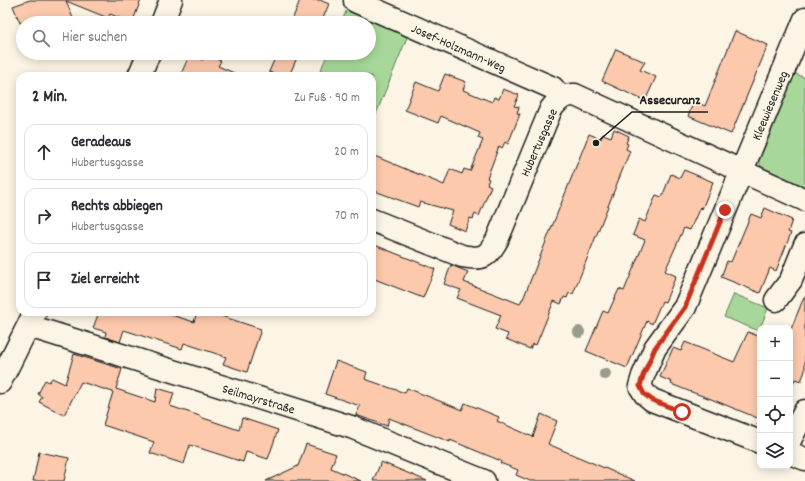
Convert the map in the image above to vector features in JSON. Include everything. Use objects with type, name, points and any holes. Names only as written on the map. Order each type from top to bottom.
[{"type":"street","points":[[165,16],[171,0]]},
{"type":"street","name":"Josef-Holzmann-Weg","points":[[355,0],[553,88],[561,98]]},
{"type":"street","name":"Kleewiesenweg","points":[[742,170],[805,19]]},
{"type":"street","points":[[141,72],[146,60]]},
{"type":"street","name":"Hubertusgasse","points":[[376,222],[462,256],[475,259],[484,256],[491,250],[497,240],[551,109],[561,98],[568,94],[576,95],[805,200]]},
{"type":"street","points":[[742,170],[685,307],[655,348],[640,386],[644,394],[652,400],[757,441]]},
{"type":"street","points":[[776,300],[791,280],[805,245]]},
{"type":"street","points":[[0,382],[32,319]]},
{"type":"street","name":"Seilmayrstraße","points":[[32,319],[351,426],[484,481]]},
{"type":"street","points":[[793,434],[805,411]]},
{"type":"street","points":[[793,454],[805,459]]},
{"type":"green space","points":[[347,9],[363,16],[344,16]]},
{"type":"green space","points":[[376,21],[408,35],[376,114],[376,72],[320,72],[325,60],[376,60]]},
{"type":"green space","points":[[792,72],[805,78],[805,189],[767,171],[761,166],[757,157]]},
{"type":"green space","points":[[734,294],[768,308],[761,325],[757,325],[757,330],[724,317]]},
{"type":"building","points":[[30,0],[141,0],[135,16],[115,16],[110,14],[109,16],[103,16],[66,1],[72,16],[17,16],[13,6]]},
{"type":"building","points":[[300,0],[320,0],[329,4],[324,16],[294,16]]},
{"type":"building","points":[[735,31],[768,45],[731,134],[688,116],[694,101],[705,106]]},
{"type":"building","points":[[616,49],[645,62],[640,70],[656,77],[645,101],[602,81]]},
{"type":"building","points":[[187,60],[219,60],[221,61],[218,66],[232,72],[182,72]]},
{"type":"building","points":[[274,60],[296,60],[291,72],[269,72]]},
{"type":"building","points":[[445,74],[466,82],[463,90],[492,102],[494,97],[499,99],[503,89],[519,95],[514,106],[519,107],[517,113],[520,114],[508,144],[505,142],[502,148],[499,146],[487,178],[489,179],[487,184],[491,186],[479,216],[475,214],[473,219],[470,218],[465,231],[448,224],[453,211],[420,202],[418,207],[376,191],[376,157],[444,185],[450,169],[462,174],[464,169],[470,171],[483,140],[478,138],[480,133],[441,116],[438,123],[405,110],[416,82],[438,91]]},
{"type":"building","points":[[614,129],[629,136],[626,143],[628,144],[626,149],[630,151],[573,294],[569,293],[567,298],[564,297],[561,304],[554,301],[536,345],[532,344],[530,349],[506,339],[508,334],[495,329],[501,315],[457,298],[461,290],[444,284],[451,265],[468,272],[464,282],[520,304],[589,134],[601,139],[603,134],[611,137]]},
{"type":"building","points":[[684,170],[713,182],[702,209],[700,207],[690,230],[684,228],[665,271],[676,276],[665,302],[662,301],[652,324],[647,321],[627,368],[586,351],[603,311],[608,313],[619,289],[624,291],[645,240],[633,235],[639,219],[645,222],[656,195],[662,197],[671,174],[680,178]]},
{"type":"building","points":[[765,208],[792,220],[788,232],[791,233],[776,271],[770,268],[760,293],[721,277],[727,261],[731,262],[751,214],[761,218]]},
{"type":"building","points":[[376,246],[435,269],[423,298],[376,280]]},
{"type":"building","points":[[805,297],[805,371],[801,381],[795,379],[793,384],[793,325]]},
{"type":"building","points":[[98,316],[175,316],[194,322],[196,316],[221,316],[261,329],[247,372],[223,364],[226,357],[184,343],[182,349],[124,330],[120,342],[105,337],[106,332],[93,328]]},
{"type":"building","points":[[748,332],[757,336],[757,418],[671,384],[672,382],[660,377],[673,348],[681,351],[685,342],[734,362]]},
{"type":"building","points":[[74,354],[122,369],[116,389],[155,402],[157,388],[174,393],[170,406],[200,417],[239,430],[242,418],[278,430],[268,459],[246,452],[243,462],[190,445],[184,464],[150,453],[154,442],[103,425],[113,392],[81,382],[64,415],[39,402],[42,397],[38,394],[45,380],[49,382],[52,378],[65,384]]},
{"type":"building","points":[[336,361],[367,372],[365,379],[405,393],[407,388],[462,410],[465,403],[499,417],[497,421],[533,437],[541,414],[557,421],[548,444],[635,481],[530,481],[516,475],[518,470],[500,463],[501,461],[450,440],[450,442],[389,418],[387,426],[356,415],[360,406],[325,394]]},
{"type":"building","points":[[306,444],[336,454],[331,468],[361,481],[266,481],[298,466]]},
{"type":"building","points":[[39,452],[69,458],[64,481],[33,481]]},
{"type":"building","points":[[381,462],[427,481],[373,481]]},
{"type":"place","name":"Assecuranz","points":[[596,143]]},
{"type":"route","points":[[682,412],[652,400],[644,394],[640,386],[655,348],[685,307],[725,210]]}]
